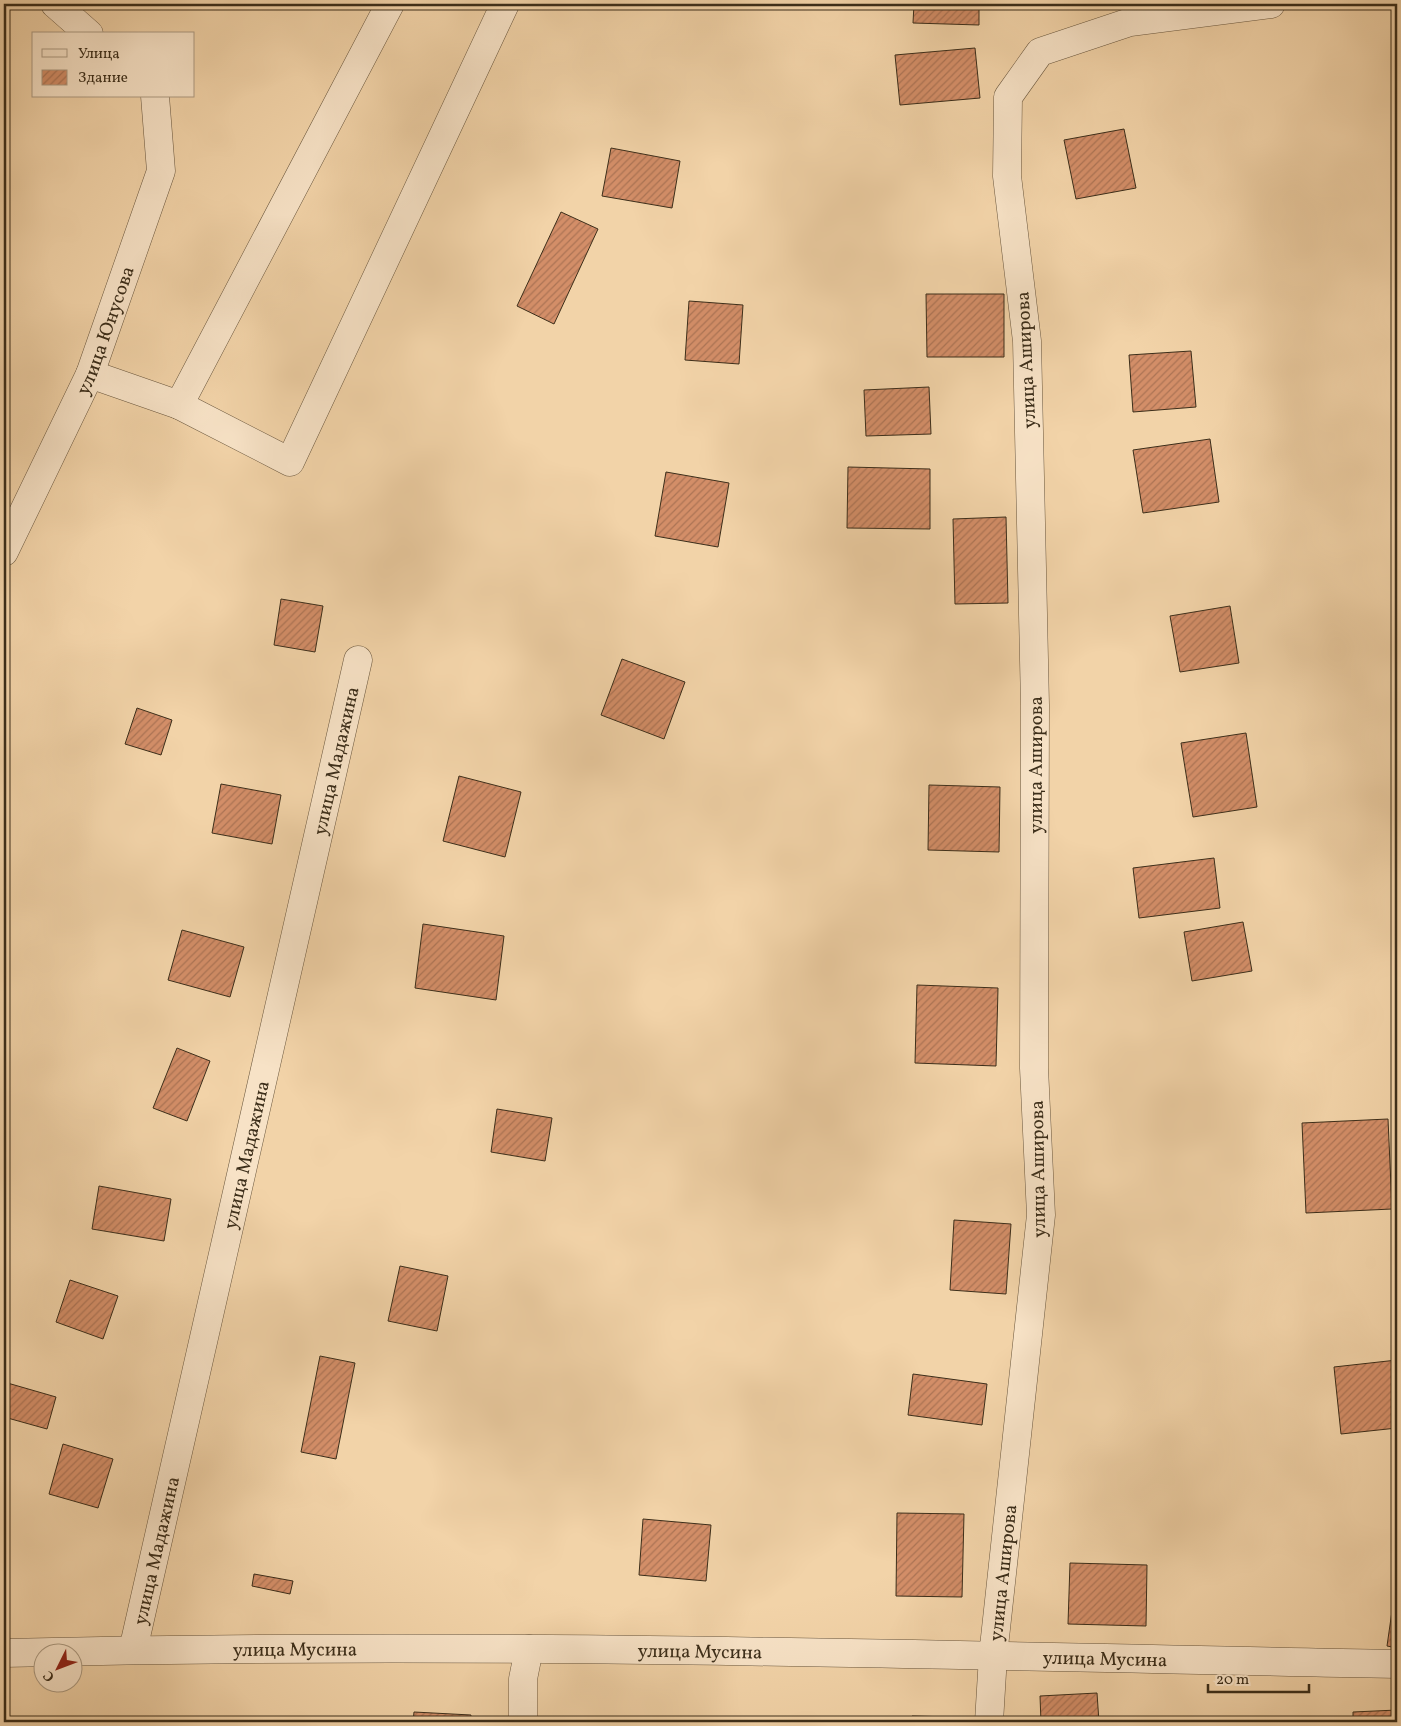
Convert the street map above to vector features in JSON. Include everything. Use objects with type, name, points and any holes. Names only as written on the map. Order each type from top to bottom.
[{"type":"street","points":[[55,4],[87,32]]},
{"type":"street","points":[[179,405],[390,4]]},
{"type":"street","points":[[90,374],[179,405],[290,462],[505,4]]},
{"type":"street","name":"улица Аширова","points":[[989,1722],[993,1656],[1042,1215],[1034,1068],[1035,705],[1027,341],[1007,176],[1008,97],[1040,52],[1130,22],[1271,4]]},
{"type":"street","name":"улица Юнусова","points":[[4,552],[90,374],[161,171],[155,98]]},
{"type":"street","name":"улица Мадажина","points":[[133,1650],[358,660]]},
{"type":"street","points":[[523,1722],[524,1679],[529,1649]]},
{"type":"street","name":"улица Мусина","points":[[4,1653],[133,1650],[529,1649],[1397,1664]]},
{"type":"building","points":[[914,4],[979,4],[979,25],[913,23]]},
{"type":"building","points":[[975,48],[980,98],[900,105],[895,55]]},
{"type":"building","points":[[1124,129],[1136,188],[1076,199],[1064,140]]},
{"type":"building","points":[[611,148],[680,161],[672,208],[602,196]]},
{"type":"building","points":[[561,212],[598,229],[554,324],[517,306]]},
{"type":"building","points":[[926,294],[1004,294],[1004,357],[927,357]]},
{"type":"building","points":[[689,301],[743,305],[739,364],[685,360]]},
{"type":"building","points":[[1191,351],[1196,407],[1133,412],[1129,355]]},
{"type":"building","points":[[929,387],[931,434],[866,436],[864,390]]},
{"type":"building","points":[[1210,439],[1219,502],[1143,513],[1133,450]]},
{"type":"building","points":[[848,467],[930,469],[930,529],[847,528]]},
{"type":"building","points":[[666,472],[729,483],[718,547],[655,536]]},
{"type":"building","points":[[1006,517],[1008,603],[955,604],[953,519]]},
{"type":"building","points":[[281,599],[323,606],[315,652],[274,645]]},
{"type":"building","points":[[1230,606],[1239,663],[1180,672],[1170,616]]},
{"type":"building","points":[[622,659],[685,682],[664,739],[601,715]]},
{"type":"building","points":[[137,708],[172,720],[161,755],[125,744]]},
{"type":"building","points":[[1246,733],[1257,807],[1193,817],[1181,743]]},
{"type":"building","points":[[459,776],[521,792],[505,857],[443,841]]},
{"type":"building","points":[[221,784],[281,795],[272,844],[212,833]]},
{"type":"building","points":[[929,785],[1000,787],[999,852],[928,850]]},
{"type":"building","points":[[1214,858],[1220,908],[1139,918],[1133,868]]},
{"type":"building","points":[[1243,922],[1252,971],[1192,981],[1184,932]]},
{"type":"building","points":[[423,924],[504,936],[496,1000],[415,988]]},
{"type":"building","points":[[182,930],[244,947],[230,997],[168,980]]},
{"type":"building","points":[[917,985],[998,988],[996,1066],[915,1063]]},
{"type":"building","points":[[177,1048],[210,1061],[187,1121],[153,1108]]},
{"type":"building","points":[[497,1109],[552,1118],[545,1161],[491,1152]]},
{"type":"building","points":[[1388,1119],[1392,1209],[1306,1213],[1302,1123]]},
{"type":"building","points":[[99,1186],[171,1199],[164,1241],[92,1229]]},
{"type":"building","points":[[954,1220],[1011,1224],[1006,1294],[950,1290]]},
{"type":"building","points":[[400,1266],[448,1276],[437,1331],[388,1321]]},
{"type":"building","points":[[70,1280],[118,1296],[103,1339],[56,1322]]},
{"type":"building","points":[[320,1356],[355,1363],[336,1459],[301,1452]]},
{"type":"building","points":[[1397,1360],[1397,1428],[1341,1434],[1334,1367]]},
{"type":"building","points":[[913,1374],[987,1384],[982,1425],[908,1415]]},
{"type":"building","points":[[4,1382],[56,1397],[47,1429],[4,1417]]},
{"type":"building","points":[[63,1444],[113,1459],[98,1508],[49,1494]]},
{"type":"building","points":[[897,1513],[964,1514],[962,1597],[896,1596]]},
{"type":"building","points":[[643,1519],[711,1525],[706,1581],[639,1575]]},
{"type":"building","points":[[1070,1563],[1147,1565],[1146,1626],[1068,1624]]},
{"type":"building","points":[[254,1574],[293,1581],[290,1594],[252,1586]]},
{"type":"building","points":[[1394,1597],[1397,1597],[1397,1648],[1387,1646]]},
{"type":"building","points":[[1097,1693],[1099,1722],[1041,1722],[1040,1696]]},
{"type":"building","points":[[1397,1710],[1397,1722],[1353,1722],[1353,1712]]},
{"type":"building","points":[[414,1712],[471,1715],[470,1722],[413,1722]]},
{"type":"building","points":[[912,1716],[954,1717],[954,1722],[912,1722]]}]
